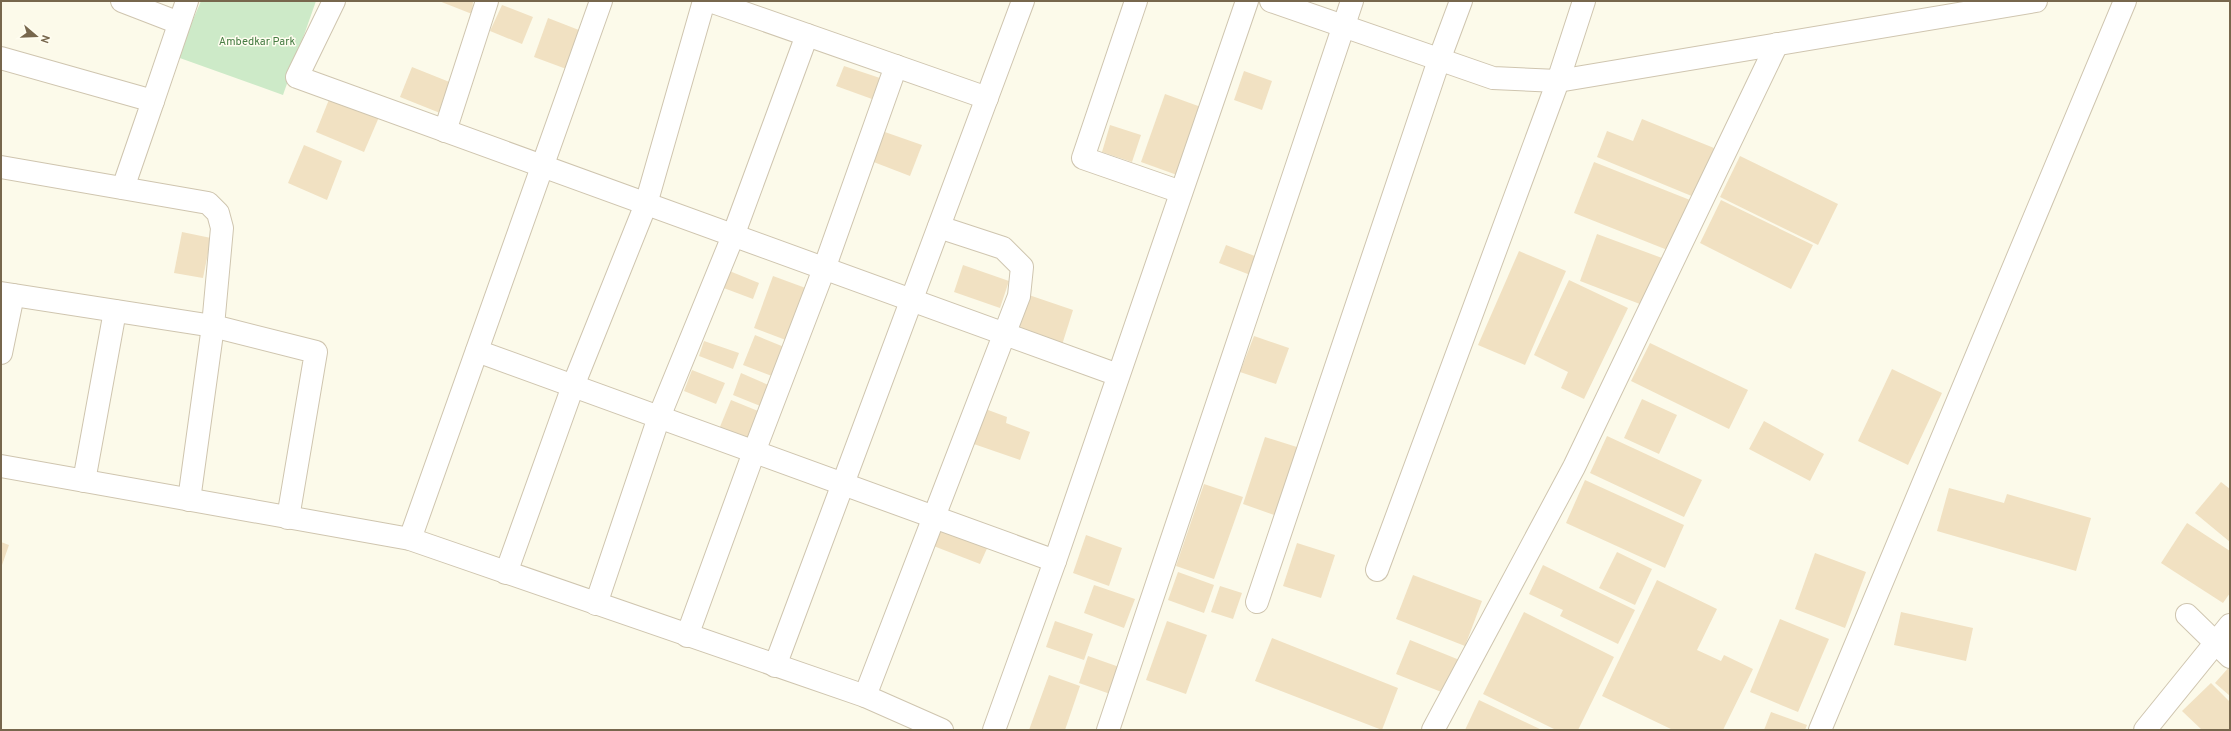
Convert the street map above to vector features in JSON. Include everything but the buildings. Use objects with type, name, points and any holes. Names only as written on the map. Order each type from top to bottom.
[{"type":"street","points":[[122,1],[179,23]]},
{"type":"street","points":[[123,188],[187,1]]},
{"type":"street","points":[[334,1],[297,77],[1118,375]]},
{"type":"street","points":[[445,131],[487,1]]},
{"type":"street","points":[[410,539],[601,1]]},
{"type":"street","points":[[506,573],[573,386],[646,204],[704,1]]},
{"type":"street","points":[[710,1],[987,98]]},
{"type":"street","points":[[775,666],[1023,1]]},
{"type":"street","points":[[1136,1],[1083,158],[1181,192]]},
{"type":"street","points":[[994,730],[1055,561],[1247,1]]},
{"type":"street","points":[[1271,1],[1493,78],[1558,81],[2036,1]]},
{"type":"street","points":[[1108,730],[1352,1]]},
{"type":"street","points":[[1257,602],[1439,60],[1462,1]]},
{"type":"street","points":[[1377,570],[1558,81],[1584,1]]},
{"type":"street","points":[[1820,730],[2019,258],[2125,1]]},
{"type":"street","points":[[596,604],[659,417],[733,236],[807,35]]},
{"type":"street","points":[[1433,730],[1574,467],[1777,44]]},
{"type":"street","points":[[1,58],[153,101]]},
{"type":"street","points":[[687,636],[754,452],[824,269],[896,66]]},
{"type":"street","points":[[1,167],[208,203],[218,213],[222,228],[213,326],[189,500]]},
{"type":"street","points":[[865,696],[1019,296],[1022,267],[1003,248],[939,227]]},
{"type":"street","points":[[1,353],[7,294],[213,326],[316,352],[288,518]]},
{"type":"street","points":[[84,481],[115,311]]},
{"type":"street","points":[[477,351],[1055,561]]},
{"type":"street","points":[[1,466],[410,539],[687,636],[865,696],[942,730]]},
{"type":"street","points":[[2187,615],[2223,650]]},
{"type":"street","points":[[2145,730],[2223,650],[2230,625]]},
{"type":"green space","name":"Ambedkar Park","points":[[201,1],[316,1],[283,95],[177,57]]}]
